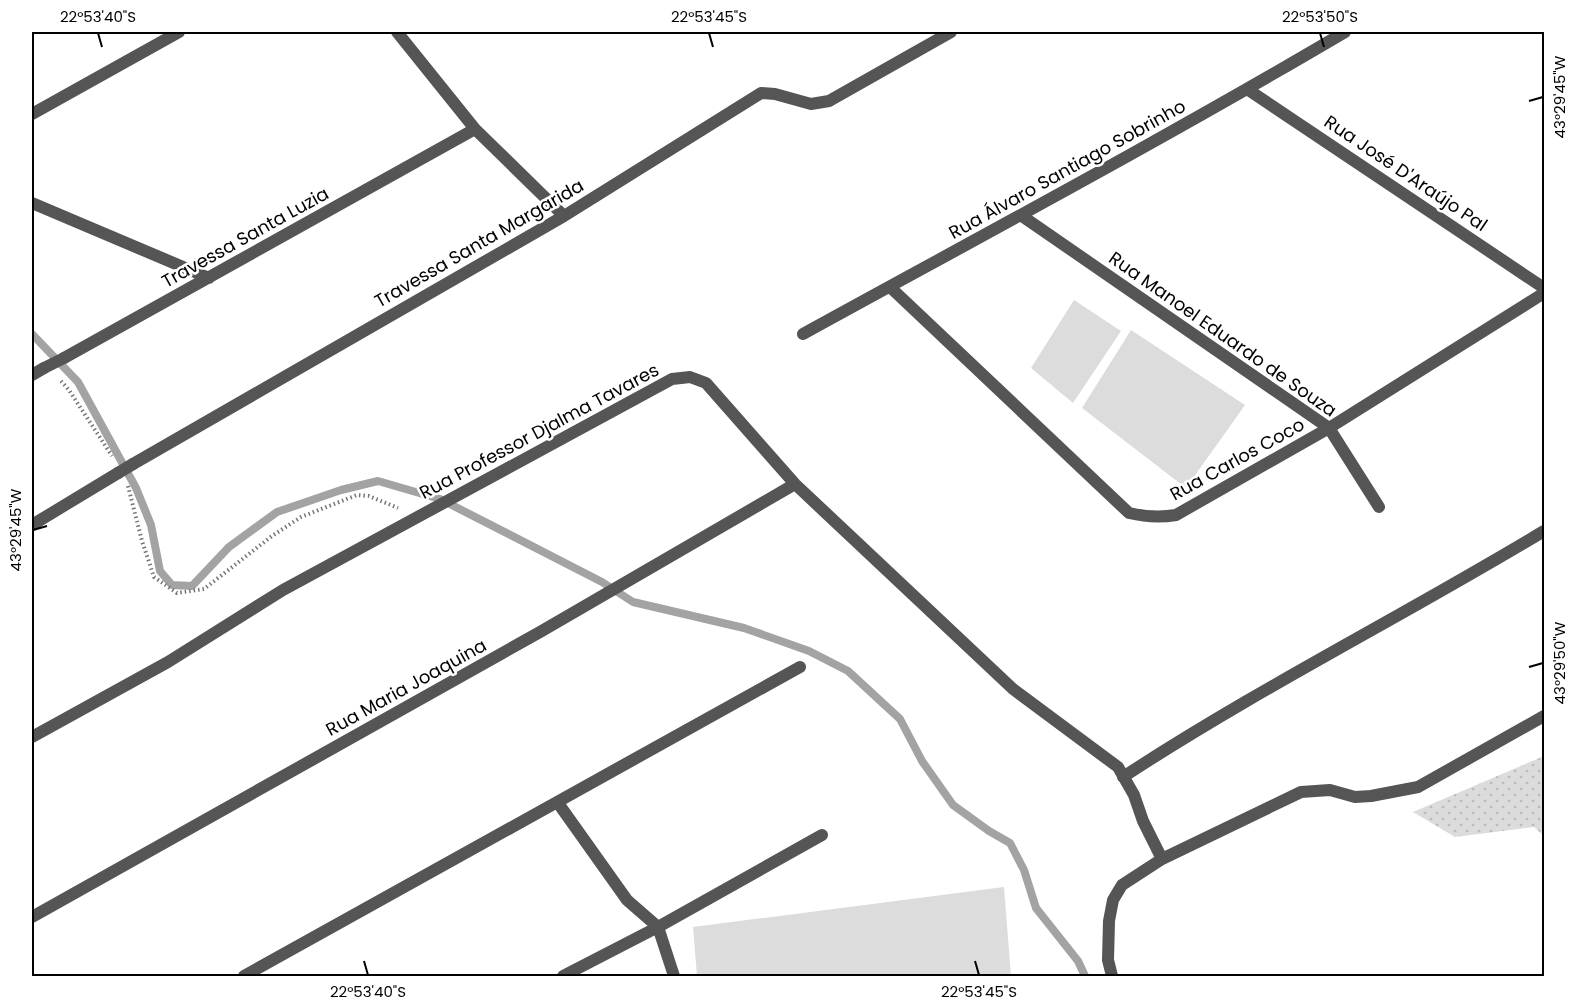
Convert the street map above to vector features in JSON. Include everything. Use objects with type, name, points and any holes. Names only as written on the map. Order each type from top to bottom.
[{"type":"street","points":[[32,114],[179,32]]},
{"type":"street","points":[[397,32],[475,129],[564,216]]},
{"type":"street","name":"Travessa Santa Margarida","points":[[32,525],[122,477],[133,464],[564,216],[761,93],[775,94],[811,104],[829,101],[951,32]]},
{"type":"street","name":"Rua Álvaro Santiago Sobrinho","points":[[803,334],[1022,216],[1345,32]]},
{"type":"street","name":"Rua José D'Araújo Pal","points":[[1247,89],[1545,288]]},
{"type":"street","name":"Travessa Santa Luzia","points":[[32,375],[49,371],[64,358],[475,129]]},
{"type":"street","points":[[32,203],[209,278]]},
{"type":"street","name":"Rua Manoel Eduardo de Souza","points":[[1022,216],[1329,428],[1379,507]]},
{"type":"street","name":"Rua Carlos Coco","points":[[890,286],[1129,513],[1145,517],[1176,515],[1329,428],[1545,293]]},
{"type":"street","name":"Rua Professor Djalma Tavares","points":[[32,737],[168,662],[283,590],[672,380],[690,377],[706,383],[795,484],[1013,689],[1118,767],[1134,795],[1143,821],[1162,859]]},
{"type":"street","name":"Rua Maria Joaquina","points":[[32,917],[540,632],[795,484]]},
{"type":"street","points":[[1124,777],[1185,736],[1457,584],[1545,531]]},
{"type":"street","points":[[244,976],[800,667]]},
{"type":"street","points":[[1112,976],[1108,960],[1109,921],[1113,900],[1122,885],[1162,859],[1301,792],[1330,790],[1355,797],[1418,787],[1545,716]]},
{"type":"street","points":[[558,803],[627,900],[658,927],[674,976]]},
{"type":"street","points":[[563,976],[658,927],[822,835]]},
{"type":"path","points":[[49,371],[69,390],[115,460]]},
{"type":"path","points":[[122,477],[130,490],[142,541],[154,577],[177,593],[204,589],[272,536],[301,517],[357,495],[369,496],[420,516]]},
{"type":"shaded area","points":[[1074,300],[1121,331],[1073,403],[1031,368]]},
{"type":"shaded area","points":[[1131,330],[1245,405],[1186,488],[1082,408]]},
{"type":"shaded area","points":[[1544,756],[1544,836],[1534,827],[1455,837],[1413,812]]},
{"type":"shaded area","points":[[1004,887],[1011,976],[697,976],[693,927]]},
{"type":"waterway","points":[[32,334],[78,382],[136,488],[151,525],[160,571],[172,585],[192,586],[229,547],[277,512],[341,490],[378,481],[440,499],[602,582],[633,602],[744,628],[809,651],[848,671],[900,719],[922,761],[953,805],[1010,843],[1024,870],[1036,908],[1078,961],[1085,976]]}]
